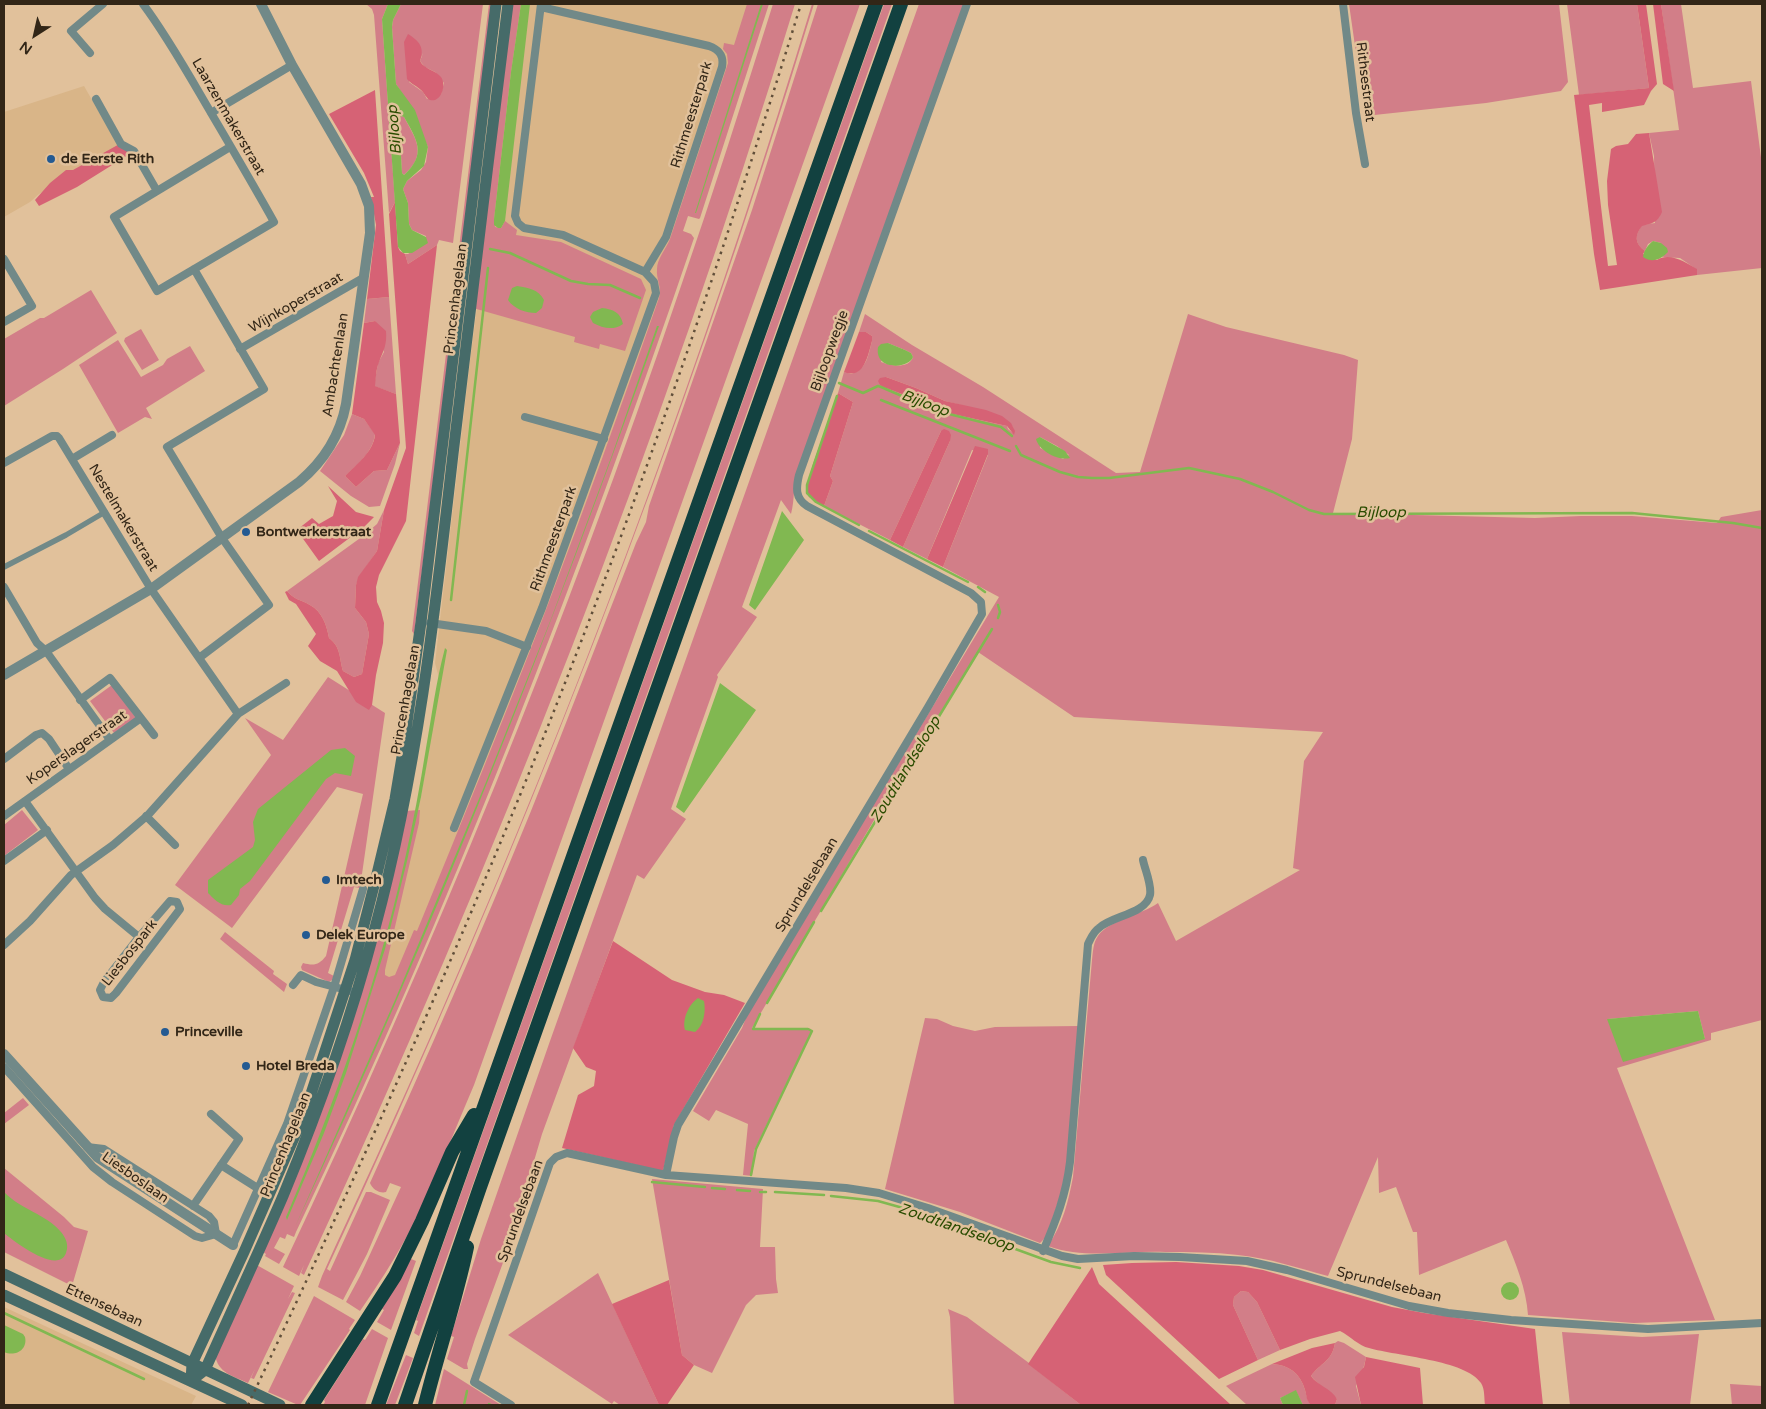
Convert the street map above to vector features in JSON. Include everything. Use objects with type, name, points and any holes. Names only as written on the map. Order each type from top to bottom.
[{"type":"highway","points":[[378,1405],[876,4]]},
{"type":"highway","points":[[425,1405],[433,1372],[437,1331],[480,1187],[901,4]]},
{"type":"highway","points":[[312,1405],[394,1276],[422,1221],[452,1152],[490,1086]]},
{"type":"highway","points":[[405,1405],[418,1367],[437,1331]]},
{"type":"main road","name":"Princenhagelaan","points":[[205,1370],[283,1195],[319,1104],[351,992],[394,799],[403,751],[421,622],[496,4]]},
{"type":"main road","name":"Princenhagelaan","points":[[192,1364],[304,1115],[351,992],[385,890],[403,810],[433,623],[508,4]]},
{"type":"main road","name":"Ettensebaan","points":[[4,1274],[280,1405]]},
{"type":"main road","points":[[4,1295],[242,1405]]},
{"type":"main road","points":[[192,1364],[192,1381]]},
{"type":"main road","points":[[192,1381],[205,1370]]},
{"type":"street","points":[[90,53],[71,31],[103,4]]},
{"type":"street","name":"Laarzenmakerstraat","points":[[143,4],[159,25],[274,222],[194,269]]},
{"type":"street","name":"Ambachtenlaan","points":[[4,675],[151,589],[308,474],[322,459],[342,422],[364,278],[370,213],[361,184],[292,65],[261,4]]},
{"type":"street","name":"Bijloopwegje","points":[[967,4],[799,475],[796,488],[799,499],[807,506],[971,593],[981,602],[982,614]]},
{"type":"street","name":"Rithsestraat","points":[[1343,4],[1356,113],[1365,164]]},
{"type":"street","name":"Rithmeesterpark","points":[[454,828],[527,646],[604,439],[656,289],[651,276],[645,272],[563,235],[524,228],[516,220],[541,5],[712,47],[722,57],[722,67],[666,237],[645,272]]},
{"type":"street","points":[[210,113],[292,65]]},
{"type":"street","points":[[96,99],[121,144],[134,152],[157,191]]},
{"type":"street","points":[[199,658],[270,605],[222,538],[167,447],[264,389],[194,269],[157,290],[114,218],[230,147]]},
{"type":"street","points":[[4,259],[32,306],[4,322]]},
{"type":"street","name":"Wijnkoperstraat","points":[[240,349],[364,278]]},
{"type":"street","points":[[525,417],[604,439]]},
{"type":"street","points":[[72,459],[112,435]]},
{"type":"street","name":"Nestelmakerstraat","points":[[4,463],[54,436],[59,438],[151,589],[238,714]]},
{"type":"street","points":[[4,567],[66,536],[105,512]]},
{"type":"street","points":[[4,587],[37,643],[46,651],[110,740]]},
{"type":"street","name":"Sprundelsebaan","points":[[666,1175],[678,1125],[982,614]]},
{"type":"street","points":[[421,622],[486,632],[527,646]]},
{"type":"street","points":[[80,700],[110,678],[154,735]]},
{"type":"street","points":[[4,945],[76,872],[113,845],[146,816],[238,714],[286,683]]},
{"type":"street","name":"Koperslagerstraat","points":[[4,816],[142,718]]},
{"type":"street","points":[[4,759],[36,735],[42,733],[69,769]]},
{"type":"street","name":"Liesbospark","points":[[25,801],[105,910],[139,937]]},
{"type":"street","points":[[146,816],[175,845]]},
{"type":"street","points":[[4,861],[47,830]]},
{"type":"street","points":[[1043,1251],[1056,1222],[1067,1188],[1088,944],[1099,927],[1138,910],[1149,898],[1150,889],[1143,860]]},
{"type":"street","name":"Princenhagelaan","points":[[233,1245],[287,1124],[334,987],[363,889]]},
{"type":"street","name":"Liesbospark","points":[[170,901],[177,902],[180,908],[177,913],[116,993],[110,998],[102,997],[100,990],[104,982],[139,937],[165,905],[170,901]]},
{"type":"street","points":[[294,985],[301,975],[316,982],[351,992]]},
{"type":"street","name":"Liesboslaan","points":[[4,1054],[34,1095],[87,1160],[112,1182],[195,1236],[202,1238],[216,1234]]},
{"type":"street","name":"Liesboslaan","points":[[4,1067],[107,1164],[233,1245]]},
{"type":"street","points":[[193,1206],[239,1139],[211,1114]]},
{"type":"street","name":"Liesboslaan","points":[[87,1147],[104,1149],[212,1218],[216,1234]]},
{"type":"street","name":"Sprundelsebaan","points":[[511,1405],[474,1382],[550,1162],[556,1157],[567,1153],[666,1175],[846,1188],[879,1193],[928,1208],[1043,1251],[1078,1259],[1134,1256],[1247,1261],[1287,1270],[1408,1306],[1448,1313],[1564,1325],[1648,1329],[1762,1322]]},
{"type":"street","points":[[221,1164],[259,1189]]},
{"type":"shaded area","points":[[366,4],[388,4],[382,19],[395,202],[389,213],[374,15],[372,9]]},
{"type":"shaded area","points":[[401,4],[483,4],[453,243],[439,240],[437,245],[408,264],[405,254],[426,242],[426,236],[412,230],[409,224],[408,203],[403,189],[407,181],[421,170],[426,162],[428,147],[407,101],[396,84],[393,20]],"holes":[[[423,53],[420,61],[425,67],[435,72],[444,83],[441,94],[427,99],[423,92],[409,82]]]},
{"type":"shaded area","points":[[489,4],[493,4],[414,634],[412,631]]},
{"type":"shaded area","points":[[512,4],[521,4],[511,72],[494,219],[495,227],[501,228],[505,221],[517,230],[516,235],[561,242],[641,279],[646,290],[625,351],[600,344],[599,349],[574,342],[575,337],[473,308]]},
{"type":"shaded area","points":[[516,4],[768,4],[682,231],[692,235],[398,1002],[375,984],[421,797],[440,682],[435,663],[470,361]]},
{"type":"shaded area","points":[[747,4],[769,4],[700,218],[688,216],[683,231],[691,234],[694,238],[605,490],[510,741],[459,865],[353,1111],[294,1237],[287,1234],[285,1239],[280,1237],[274,1248],[285,1254],[279,1264],[265,1256],[266,1254],[261,1251],[322,1105],[405,811],[420,810],[419,823],[385,970],[385,975],[389,977],[395,975],[414,930],[417,931],[559,576],[659,298],[657,265],[670,239],[728,63],[727,54],[723,49],[724,43],[734,45]]},
{"type":"shaded area","points":[[773,4],[795,4],[744,167],[632,488],[572,648],[509,806],[443,963],[375,1120],[304,1275],[301,1273],[304,1265],[299,1276],[283,1267],[393,1027],[496,784],[545,661],[637,414],[704,218]]},
{"type":"shaded area","points":[[812,4],[814,4],[763,166],[709,327],[652,486],[593,645],[530,803],[465,959],[327,1269],[330,1271],[366,1192],[371,1192],[390,1200],[367,1254],[343,1300],[318,1287],[468,951],[541,773],[626,556],[742,226]]},
{"type":"shaded area","points":[[818,4],[860,4],[474,1085],[434,1181],[402,1246],[360,1311],[346,1302],[401,1187],[390,1183],[386,1192],[379,1192],[370,1183],[412,1091],[512,858],[636,543],[646,522],[649,506],[752,210]]},
{"type":"shaded area","points":[[884,4],[892,4],[419,1336],[414,1333],[418,1321],[416,1320]]},
{"type":"shaded area","points":[[919,4],[964,4],[797,472],[791,514],[781,500],[742,607],[757,617],[717,675],[718,677],[671,809],[686,819],[644,879],[637,875],[542,1134],[508,1249],[475,1339],[467,1364],[468,1369],[464,1369],[447,1359],[454,1337],[451,1336],[481,1239]]},
{"type":"shaded area","points":[[1349,4],[1559,4],[1568,82],[1561,91],[1486,103],[1365,116]]},
{"type":"shaded area","points":[[1567,4],[1637,4],[1649,88],[1579,95]]},
{"type":"shaded area","points":[[1637,4],[1646,4],[1657,84],[1644,105],[1602,112],[1602,103],[1589,105],[1608,266],[1617,265],[1608,205],[1607,181],[1611,149],[1628,144],[1636,134],[1649,133],[1662,212],[1654,222],[1642,226],[1637,236],[1637,242],[1645,251],[1643,254],[1657,260],[1672,257],[1697,269],[1697,275],[1600,290],[1574,95],[1649,88]]},
{"type":"shaded area","points":[[1653,4],[1661,4],[1674,91],[1663,84]]},
{"type":"shaded area","points":[[1661,4],[1681,4],[1693,88],[1751,81],[1762,165],[1762,268],[1697,275],[1696,269],[1680,258],[1661,257],[1664,256],[1661,243],[1653,241],[1648,244],[1645,251],[1637,242],[1638,232],[1642,225],[1655,223],[1654,156],[1649,133],[1679,130]]},
{"type":"shaded area","points":[[408,34],[420,45],[422,52],[420,61],[422,64],[439,75],[443,80],[442,93],[437,99],[430,100],[407,79],[404,42]]},
{"type":"shaded area","name":"de Eerste Rith","points":[[84,86],[119,147],[4,217],[4,112]]},
{"type":"shaded area","points":[[375,90],[389,297],[367,299],[376,225],[371,197],[374,197],[364,173],[329,114]]},
{"type":"shaded area","points":[[401,116],[404,117],[409,126],[418,147],[416,160],[404,175],[402,173],[399,119]]},
{"type":"shaded area","points":[[123,142],[133,152],[77,187],[39,206],[35,200],[50,183],[66,170],[73,170]]},
{"type":"shaded area","points":[[395,202],[398,247],[405,254],[408,264],[437,245],[406,521],[379,575],[376,587],[377,602],[384,623],[383,643],[372,705],[369,710],[356,702],[337,671],[320,661],[308,646],[316,634],[296,604],[289,600],[285,592],[287,591],[307,603],[321,615],[329,638],[338,649],[343,671],[354,677],[362,674],[369,634],[366,622],[355,608],[356,585],[358,577],[377,551],[384,510],[406,448],[389,214]]},
{"type":"shaded area","points":[[91,290],[117,333],[4,406],[4,339]]},
{"type":"shaded area","points":[[389,297],[396,394],[374,386],[378,363],[384,352],[375,321],[364,323],[367,299]]},
{"type":"shaded area","points":[[865,314],[1116,473],[1140,472],[1188,314],[1226,327],[1358,360],[1352,439],[1333,513],[1535,518],[1632,516],[1717,523],[1721,517],[1762,510],[1762,1020],[1711,1033],[1711,1040],[1617,1068],[1715,1320],[1634,1323],[1528,1315],[1523,1286],[1506,1240],[1419,1275],[1417,1232],[1413,1232],[1396,1187],[1379,1193],[1378,1157],[1328,1276],[1250,1256],[1202,1252],[1092,1254],[1077,1253],[1048,1246],[1058,1229],[1064,1213],[1073,1177],[1092,960],[1096,939],[1103,930],[1158,903],[1176,941],[1300,870],[1293,868],[1304,761],[1323,732],[1074,717],[978,652],[877,815],[752,1028],[806,1028],[811,1029],[811,1032],[754,1151],[752,1176],[743,1175],[748,1124],[716,1110],[709,1121],[693,1111],[742,1028],[748,1013],[765,984],[999,597],[943,567],[988,455],[972,450],[927,559],[903,547],[950,441],[941,431],[890,540],[824,506],[833,481],[830,476],[853,402],[838,393],[844,372],[851,374],[864,365],[872,341],[872,336],[866,332],[859,332]],"holes":[[[888,343],[911,353],[913,357],[908,363],[899,366],[881,362]],[[886,377],[945,401],[973,408],[1013,427],[1014,434],[1007,426],[939,411],[886,388]],[[1040,437],[1069,455],[1063,459],[1040,448]],[[1698,1011],[1705,1039],[1607,1019]]]},
{"type":"shaded area","points":[[375,321],[386,331],[386,336],[385,347],[377,368],[375,386],[396,394],[400,443],[387,470],[374,471],[356,487],[345,476],[368,452],[375,435],[364,419],[352,414],[364,323]]},
{"type":"shaded area","points":[[141,329],[159,360],[142,370],[124,341],[125,338]]},
{"type":"shaded area","points":[[859,332],[866,332],[872,336],[872,341],[864,365],[861,369],[851,374],[844,372]]},
{"type":"shaded area","points":[[118,340],[141,377],[163,365],[167,359],[190,346],[205,371],[146,408],[152,419],[145,417],[118,433],[79,365]]},
{"type":"shaded area","points":[[886,377],[945,401],[986,410],[1002,416],[1011,423],[1015,431],[1014,435],[1007,426],[939,411],[886,388],[880,385],[878,381],[880,378]]},
{"type":"shaded area","points":[[838,393],[853,402],[830,476],[833,481],[824,506],[809,497],[806,491],[813,464]]},
{"type":"shaded area","points":[[352,414],[364,419],[375,434],[368,452],[345,476],[356,487],[374,471],[387,470],[400,443],[395,464],[380,506],[369,507],[351,496],[320,471],[344,435]]},
{"type":"shaded area","points":[[944,429],[949,431],[951,435],[950,441],[903,547],[890,540],[941,431]]},
{"type":"shaded area","points":[[975,446],[988,449],[988,454],[943,567],[927,559]]},
{"type":"shaded area","points":[[328,486],[356,512],[374,517],[364,527],[319,561],[298,529],[312,518],[319,524],[333,516],[337,501]]},
{"type":"shaded area","points":[[384,510],[377,551],[359,577],[356,585],[355,608],[366,622],[369,634],[362,674],[354,677],[343,671],[338,649],[329,638],[325,624],[318,611],[293,597],[287,591],[363,536],[377,524]]},
{"type":"shaded area","points":[[328,677],[385,713],[360,888],[354,887],[328,973],[334,976],[329,982],[302,970],[301,967],[303,963],[319,963],[326,956],[363,794],[337,787],[232,928],[175,885],[271,755],[245,718],[283,740]]},
{"type":"shaded area","points":[[112,685],[136,718],[114,733],[90,701]]},
{"type":"shaded area","points":[[22,810],[38,830],[4,856],[4,825]]},
{"type":"shaded area","points":[[225,932],[274,971],[273,974],[287,984],[284,992],[220,939]]},
{"type":"shaded area","points":[[613,941],[672,980],[705,992],[724,995],[745,1003],[674,1125],[663,1171],[562,1148],[578,1095],[594,1086],[596,1071],[586,1067],[573,1048]]},
{"type":"shaded area","points":[[925,1018],[937,1019],[953,1026],[975,1031],[995,1027],[1079,1026],[1066,1177],[1047,1236],[1040,1243],[960,1212],[885,1189]]},
{"type":"shaded area","points":[[23,1098],[29,1105],[4,1124],[4,1113]]},
{"type":"shaded area","points":[[4,1168],[74,1227],[88,1231],[72,1286],[4,1252]]},
{"type":"shaded area","points":[[652,1179],[763,1189],[760,1247],[775,1247],[778,1293],[756,1295],[746,1305],[712,1373],[694,1365],[682,1355]]},
{"type":"shaded area","points":[[411,1259],[416,1261],[391,1330],[377,1322],[384,1310],[382,1309]]},
{"type":"shaded area","points":[[1176,1262],[1239,1266],[1263,1270],[1392,1307],[1535,1329],[1543,1405],[1485,1405],[1482,1385],[1473,1375],[1446,1364],[1365,1347],[1340,1331],[1280,1350],[1257,1302],[1248,1292],[1241,1291],[1234,1297],[1233,1305],[1258,1360],[1219,1379],[1106,1275],[1103,1265]]},
{"type":"shaded area","points":[[255,1264],[294,1286],[288,1299],[292,1292],[295,1293],[254,1379],[251,1378],[255,1369],[248,1383],[223,1370],[219,1366],[215,1355]]},
{"type":"shaded area","points":[[1092,1267],[1099,1284],[1231,1405],[1081,1405],[1028,1364]]},
{"type":"shaded area","points":[[598,1273],[659,1405],[620,1405],[614,1401],[612,1404],[508,1335]]},
{"type":"shaded area","points":[[669,1280],[682,1355],[694,1365],[667,1405],[659,1405],[612,1304]]},
{"type":"shaded area","points":[[1241,1291],[1248,1292],[1257,1302],[1280,1350],[1258,1360],[1233,1305],[1234,1297]]},
{"type":"shaded area","points":[[314,1296],[355,1320],[300,1405],[298,1405],[268,1392]]},
{"type":"shaded area","points":[[4,1307],[196,1396],[191,1405],[4,1405]]},
{"type":"shaded area","points":[[948,1309],[967,1317],[1081,1405],[954,1405]]},
{"type":"shaded area","points":[[372,1329],[388,1338],[365,1405],[323,1405],[324,1400],[363,1339],[365,1340]]},
{"type":"shaded area","points":[[1562,1332],[1642,1337],[1699,1334],[1690,1405],[1570,1405]]},
{"type":"shaded area","points":[[1338,1341],[1366,1357],[1356,1386],[1361,1405],[1335,1405],[1337,1399],[1311,1376],[1328,1358],[1335,1343]]},
{"type":"shaded area","points":[[1335,1343],[1331,1354],[1311,1376],[1334,1395],[1337,1399],[1335,1405],[1311,1405],[1307,1400],[1303,1384],[1297,1375],[1289,1368],[1272,1364],[1312,1348]]},
{"type":"shaded area","points":[[406,1355],[413,1358],[395,1405],[386,1405]]},
{"type":"shaded area","points":[[1366,1357],[1420,1368],[1423,1405],[1361,1405],[1355,1377],[1364,1367]]},
{"type":"shaded area","points":[[1272,1364],[1289,1368],[1297,1375],[1303,1384],[1311,1405],[1303,1405],[1296,1391],[1280,1398],[1283,1405],[1247,1405],[1226,1386]]},
{"type":"shaded area","points":[[444,1369],[501,1405],[435,1405]]},
{"type":"shaded area","points":[[1730,1384],[1762,1386],[1762,1405],[1732,1405]]},
{"type":"water","points":[[388,4],[401,4],[393,20],[392,27],[396,84],[415,110],[428,147],[424,166],[407,181],[403,189],[408,203],[409,224],[412,230],[426,237],[428,243],[412,253],[403,253],[398,247],[382,19]],"holes":[[[401,116],[404,117],[418,147],[416,160],[404,175],[402,173],[399,119]]]},
{"type":"water","points":[[521,4],[530,4],[505,221],[501,228],[498,228],[494,225],[494,219]]},
{"type":"water","points":[[761,4],[763,4],[695,213]]},
{"type":"water","points":[[1653,241],[1661,243],[1667,248],[1668,252],[1659,259],[1650,260],[1643,257],[1646,248]]},
{"type":"water","points":[[517,286],[529,288],[539,293],[544,300],[542,308],[536,313],[532,313],[520,310],[514,306],[508,300],[512,288]]},
{"type":"water","points":[[602,308],[616,312],[623,324],[616,328],[608,328],[593,323],[590,317],[593,312]]},
{"type":"water","points":[[657,326],[659,326],[576,555],[488,781],[346,1116],[295,1227],[395,1000],[486,782],[551,619],[612,455]]},
{"type":"water","points":[[888,343],[911,353],[913,357],[905,364],[892,366],[886,364],[878,355],[878,347],[881,344]]},
{"type":"water","points":[[1040,437],[1065,451],[1070,458],[1060,458],[1045,451],[1036,439]]},
{"type":"water","points":[[782,511],[804,540],[755,610],[749,605]]},
{"type":"water","points":[[445,648],[447,650],[421,797],[385,949],[346,1073],[324,1133],[287,1220],[286,1217],[322,1130],[354,1041],[382,951],[411,832]]},
{"type":"water","points":[[720,683],[756,710],[684,813],[676,807]]},
{"type":"water","points":[[345,748],[355,756],[351,776],[335,773],[326,779],[250,881],[240,889],[239,895],[231,905],[224,905],[215,900],[208,893],[208,880],[253,847],[255,840],[253,822],[258,809],[331,750]]},
{"type":"water","points":[[698,998],[704,1001],[705,1009],[702,1022],[695,1032],[685,1030],[684,1021],[687,1012]]},
{"type":"water","points":[[1698,1011],[1705,1039],[1623,1062],[1607,1019]]},
{"type":"water","points":[[4,1192],[10,1198],[48,1221],[61,1232],[66,1239],[67,1247],[66,1253],[61,1259],[46,1259],[36,1255],[4,1233]]},
{"type":"water","points":[[1510,1282],[1516,1285],[1519,1291],[1516,1297],[1510,1300],[1504,1297],[1501,1291],[1504,1285]]},
{"type":"water","points":[[4,1325],[23,1334],[25,1346],[23,1349],[12,1354],[4,1352]]},
{"type":"water","points":[[1296,1390],[1303,1405],[1283,1405],[1280,1398]]},
{"type":"waterway","name":"Bijloop","points":[[490,249],[510,253],[571,281],[610,285],[640,298]]},
{"type":"waterway","points":[[451,600],[488,268]]},
{"type":"waterway","name":"Bijloop","points":[[839,383],[863,393],[878,386],[937,411],[1001,427],[1012,436]]},
{"type":"waterway","name":"Zoudtlandseloop","points":[[837,396],[807,485],[807,493],[816,502],[859,525]]},
{"type":"waterway","points":[[881,400],[1010,451]]},
{"type":"waterway","name":"Bijloop","points":[[1016,446],[1021,455],[1060,472],[1078,477],[1109,478],[1189,468],[1240,479],[1273,492],[1309,510],[1324,514],[1632,513],[1733,523],[1762,528]]},
{"type":"waterway","name":"Zoudtlandseloop","points":[[869,531],[968,582]]},
{"type":"waterway","name":"Zoudtlandseloop","points":[[978,587],[985,592]]},
{"type":"waterway","name":"Zoudtlandseloop","points":[[998,605],[1000,612],[998,618]]},
{"type":"waterway","name":"Zoudtlandseloop","points":[[821,911],[992,629]]},
{"type":"waterway","name":"Zoudtlandseloop","points":[[767,1003],[814,922]]},
{"type":"waterway","name":"Zoudtlandseloop","points":[[751,1175],[756,1149],[812,1031],[808,1029],[753,1029],[760,1014]]},
{"type":"waterway","points":[[652,1182],[705,1187]]},
{"type":"waterway","points":[[712,1188],[725,1189]]},
{"type":"waterway","points":[[737,1190],[750,1191]]},
{"type":"waterway","name":"Zoudtlandseloop","points":[[760,1192],[766,1192]]},
{"type":"waterway","name":"Zoudtlandseloop","points":[[775,1192],[824,1195]]},
{"type":"waterway","name":"Zoudtlandseloop","points":[[831,1196],[878,1201],[903,1208],[1051,1262],[1080,1268]]},
{"type":"waterway","points":[[4,1313],[144,1379]]},
{"type":"waterway","points":[[464,1405],[467,1391]]},
{"type":"railway","points":[[248,1405],[416,1039],[552,717],[629,515],[701,312],[801,4]]},
{"type":"place","name":"de Eerste Rith","points":[[51,159]]},
{"type":"place","name":"Bontwerkerstraat","points":[[246,532]]},
{"type":"place","name":"Imtech","points":[[326,880]]},
{"type":"place","name":"Delek Europe","points":[[306,935]]},
{"type":"place","name":"Princeville","points":[[165,1032]]},
{"type":"place","name":"Hotel Breda","points":[[246,1066]]}]
